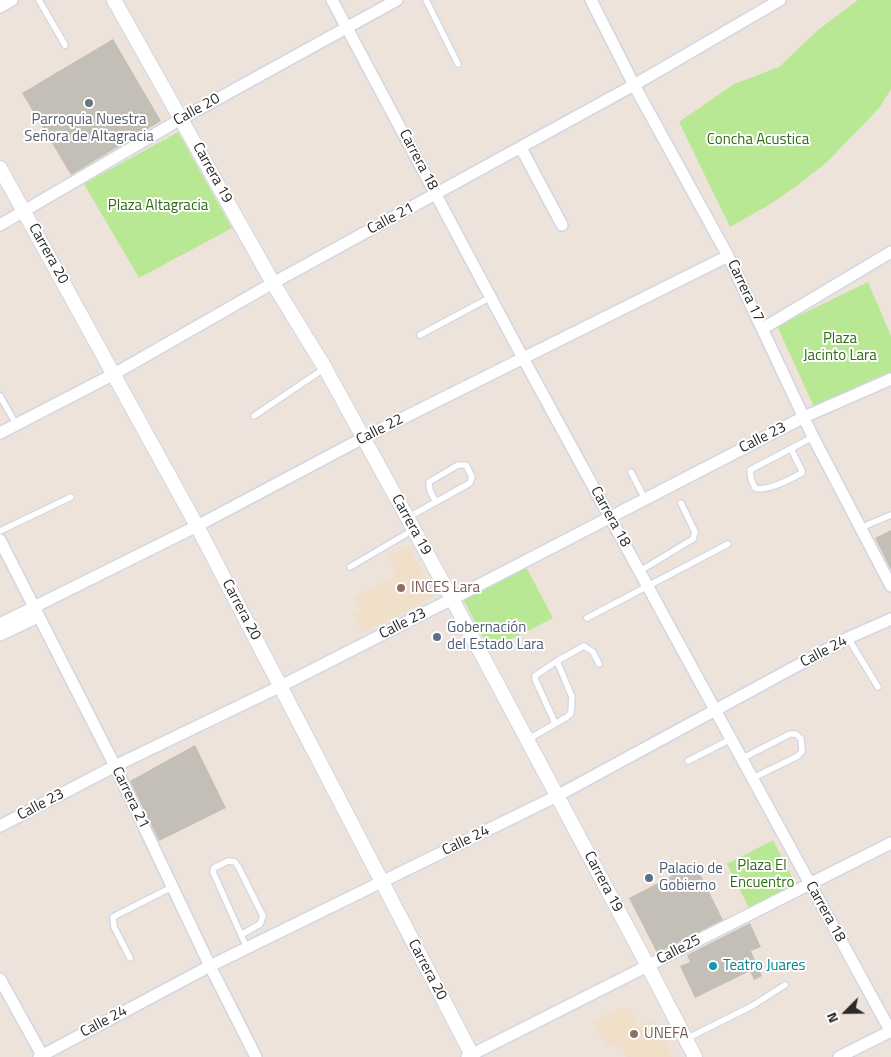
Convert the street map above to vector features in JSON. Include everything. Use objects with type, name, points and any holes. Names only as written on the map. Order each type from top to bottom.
[{"type":"street","points":[[0,7],[12,0]]},
{"type":"street","name":"Carrera 19","points":[[114,0],[274,283],[325,368],[452,599],[695,1057]]},
{"type":"street","name":"Carrera 18","points":[[332,0],[523,358],[891,1031]]},
{"type":"street","name":"Calle 20","points":[[0,225],[181,119],[396,0]]},
{"type":"street","name":"Carrera 17","points":[[591,0],[634,85],[728,256],[813,437],[891,586]]},
{"type":"street","name":"Calle 21","points":[[0,433],[114,374],[274,283],[634,85],[780,0]]},
{"type":"street","points":[[521,148],[562,226]]},
{"type":"street","name":"Carrera 20","points":[[0,168],[197,526],[470,1056]]},
{"type":"street","points":[[762,328],[891,252]]},
{"type":"street","name":"Calle 22","points":[[36,612],[363,438],[728,256]]},
{"type":"street","name":"Calle 23","points":[[0,826],[115,766],[281,686],[804,417],[891,379]]},
{"type":"street","name":"Carrera 21","points":[[0,540],[115,766],[210,966],[256,1057]]},
{"type":"street","points":[[0,624],[36,612]]},
{"type":"street","points":[[0,635],[36,612]]},
{"type":"street","name":"Calle 24","points":[[41,1056],[210,966],[557,796],[848,638],[891,619]]},
{"type":"street","name":"Calle25","points":[[470,1056],[891,843]]},
{"type":"street","points":[[0,979],[41,1056]]},
{"type":"street","points":[[839,1057],[891,1031]]},
{"type":"lane","points":[[39,0],[65,46]]},
{"type":"lane","points":[[426,0],[458,64]]},
{"type":"lane","points":[[420,335],[491,297]]},
{"type":"lane","points":[[254,416],[325,368]]},
{"type":"lane","points":[[0,396],[16,424]]},
{"type":"lane","points":[[791,449],[802,473],[767,488],[760,490],[755,488],[750,470],[813,437]]},
{"type":"lane","points":[[350,567],[410,524],[436,502],[470,483],[472,477],[466,465],[458,465],[429,482],[430,491],[436,502]]},
{"type":"lane","points":[[630,472],[645,499]]},
{"type":"lane","points":[[0,531],[72,497]]},
{"type":"lane","points":[[640,571],[693,538],[695,532],[681,503]]},
{"type":"lane","points":[[860,528],[891,515]]},
{"type":"lane","points":[[587,618],[728,544]]},
{"type":"lane","points":[[848,638],[878,687]]},
{"type":"lane","points":[[555,723],[535,676],[584,646],[593,652],[600,664]]},
{"type":"lane","points":[[527,740],[571,713],[573,707],[572,698],[557,661]]},
{"type":"lane","points":[[742,758],[790,734],[796,734],[801,739],[802,750],[798,756],[753,778]]},
{"type":"lane","points":[[688,761],[732,739]]},
{"type":"lane","points":[[241,935],[260,924],[263,916],[235,862],[228,862],[214,868],[213,872],[241,935],[247,948]]},
{"type":"lane","points":[[130,958],[114,927],[112,917],[172,887]]},
{"type":"lane","points":[[686,1039],[752,1006],[785,984]]},
{"type":"shaded area","name":"INCES Lara","points":[[409,545],[434,596],[362,633],[352,613],[360,609],[354,598],[396,575],[387,556]]},
{"type":"shaded area","points":[[622,1008],[630,1009],[638,1027],[653,1019],[673,1057],[626,1057],[618,1043],[608,1048],[594,1022]]},
{"type":"green space","name":"Concha Acustica","points":[[858,0],[891,0],[891,89],[880,107],[827,162],[769,205],[730,227],[679,122],[734,84],[779,67],[818,30]]},
{"type":"green space","name":"Plaza Altagracia","points":[[178,132],[232,228],[139,278],[84,184]]},
{"type":"green space","name":"Plaza Jacinto Lara","points":[[868,282],[891,336],[891,376],[815,409],[777,326]]},
{"type":"green space","points":[[525,565],[553,618],[490,650],[462,597]]},
{"type":"green space","name":"Plaza El Encuentro","points":[[773,840],[796,885],[749,908],[727,864]]},
{"type":"building","name":"Parroquia Nuestra Señora de Altagracia","points":[[113,39],[161,121],[71,175],[22,93]]},
{"type":"building","points":[[891,530],[891,570],[875,538]]},
{"type":"building","points":[[195,745],[226,808],[159,841],[130,781]]},
{"type":"building","points":[[695,864],[723,920],[657,953],[629,898]]},
{"type":"building","points":[[750,923],[761,947],[751,951],[762,976],[754,980],[750,971],[695,998],[680,966],[690,962],[687,955]]},
{"type":"place","name":"Parroquia Nuestra Señora de Altagracia","points":[[89,103]]},
{"type":"place","name":"INCES Lara","points":[[401,588]]},
{"type":"place","name":"Gobernación del Estado Lara","points":[[437,637]]},
{"type":"place","name":"Palacio de Gobierno","points":[[649,878]]},
{"type":"place","name":"Teatro Juares","points":[[713,966]]},
{"type":"place","name":"UNEFA","points":[[634,1034]]}]
